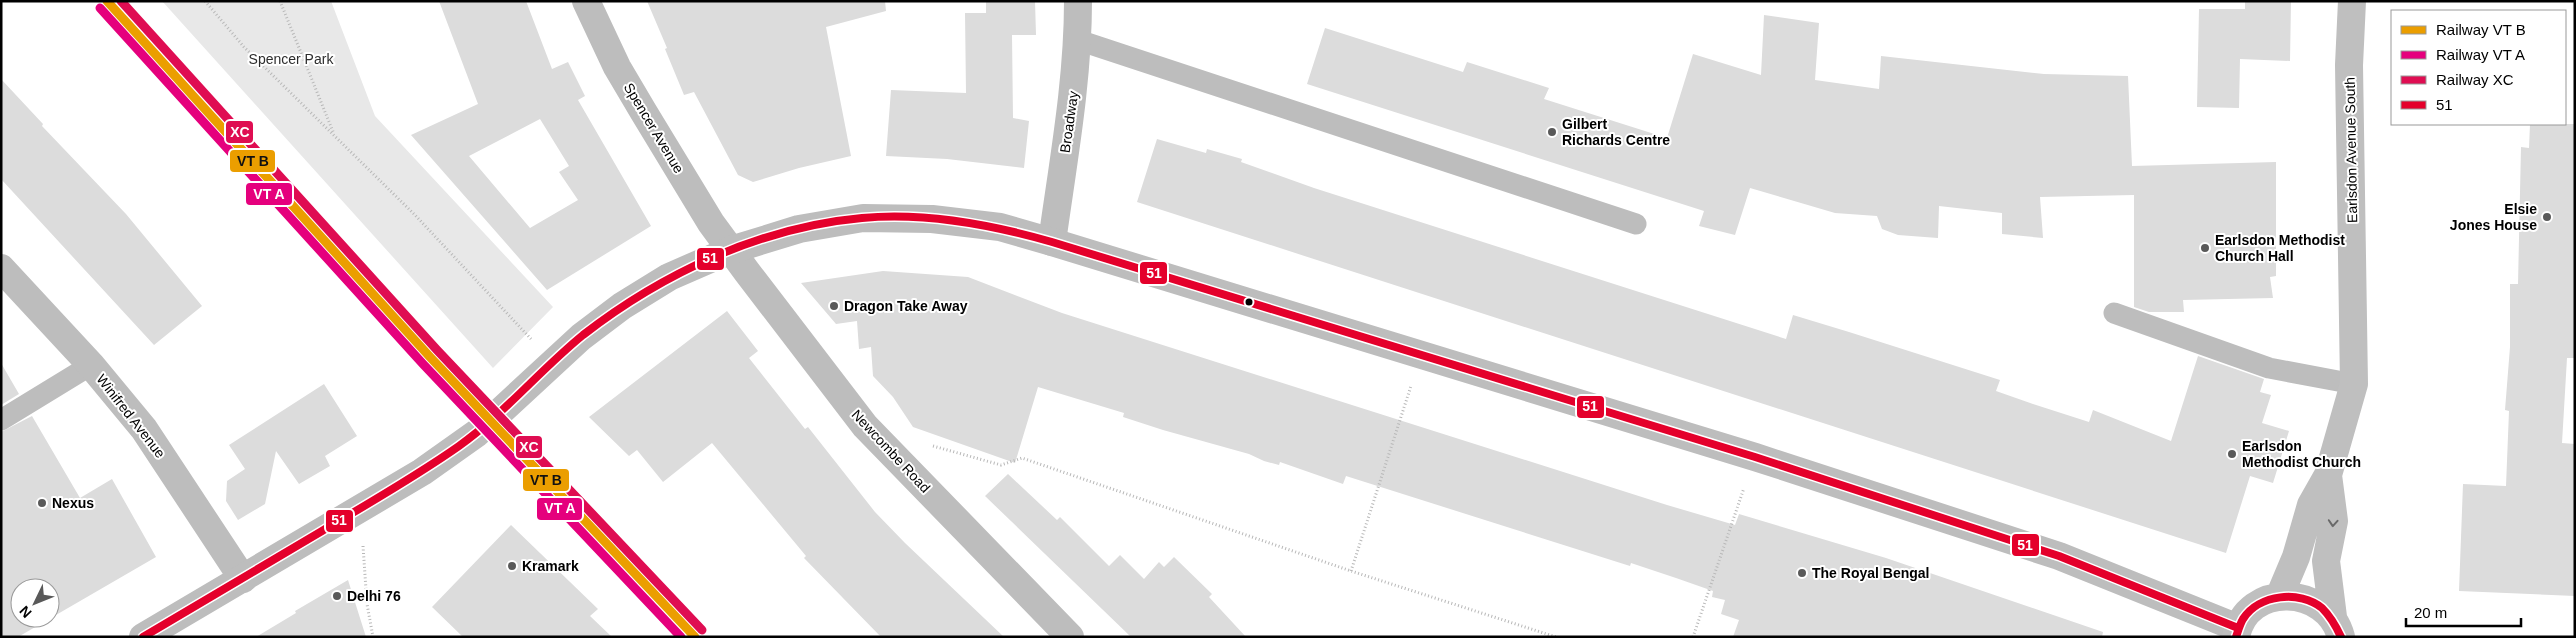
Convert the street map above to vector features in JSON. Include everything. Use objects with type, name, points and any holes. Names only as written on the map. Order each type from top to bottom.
[{"type":"main road","name":"Earlsdon Avenue South","points":[[2280,595],[2296,556],[2312,505],[2328,474],[2354,384],[2349,65],[2352,1]]},
{"type":"main road","name":"Earlsdon Avenue South","points":[[2328,474],[2334,521],[2326,561],[2337,627]]},
{"type":"main road","points":[[2237,632],[2251,609],[2266,599],[2280,595],[2299,597],[2316,604],[2337,627]]},
{"type":"street","name":"Spencer Avenue","points":[[586,1],[643,111],[711,223],[731,250]]},
{"type":"street","name":"Broadway","points":[[1052,242],[1072,99],[1078,40],[1078,1]]},
{"type":"street","points":[[144,637],[422,472],[461,446],[581,337],[622,306],[669,277],[731,250],[800,229],[863,218],[932,219],[1000,227],[1052,242],[1755,457],[2059,556],[2237,632]]},
{"type":"street","name":"Newcombe Road","points":[[731,250],[865,426],[1070,637]]},
{"type":"street","name":"Winifred Avenue","points":[[1,268],[91,365],[144,429],[243,578]]},
{"type":"lane","points":[[1078,40],[1636,224]]},
{"type":"lane","points":[[2114,313],[2269,368],[2354,384]]},
{"type":"lane","points":[[1,420],[91,365]]},
{"type":"path","points":[[205,1],[244,47],[415,215],[514,320],[550,365]]},
{"type":"path","points":[[280,1],[335,137]]},
{"type":"path","points":[[1351,571],[1421,354]]},
{"type":"path","points":[[928,444],[1001,465],[1022,458],[1351,571],[1556,637]]},
{"type":"path","points":[[1693,637],[1755,457]]},
{"type":"path","points":[[364,565],[373,637]]},
{"type":"green space","name":"Spencer Park","points":[[162,1],[331,1],[375,116],[553,307],[493,368]]},
{"type":"building","points":[[439,1],[526,1],[552,69],[568,62],[585,96],[578,100],[651,226],[547,290],[411,135],[478,104]],"holes":[[[540,119],[569,166],[559,172],[578,200],[530,228],[469,156]]]},
{"type":"building","points":[[647,1],[885,1],[886,11],[826,27],[851,156],[799,168],[753,182],[738,175],[694,92],[684,95]]},
{"type":"building","points":[[986,1],[1035,1],[1036,35],[1012,35],[1013,118],[1029,121],[1024,168],[947,159],[886,156],[891,90],[966,93],[965,13],[986,13]]},
{"type":"building","points":[[2245,1],[2291,1],[2290,61],[2240,59],[2239,108],[2197,107],[2199,9],[2245,9]]},
{"type":"building","points":[[1764,15],[1819,23],[1815,80],[1879,89],[1881,56],[2044,74],[2128,76],[2132,166],[2276,162],[2276,276],[2270,277],[2273,298],[2183,300],[2184,312],[2149,312],[2134,307],[2134,195],[2040,197],[2043,238],[2002,234],[2002,213],[1939,206],[1938,238],[1898,235],[1882,229],[1877,216],[1835,213],[1750,188],[1735,235],[1699,226],[1704,211],[1307,84],[1325,28],[1463,72],[1467,62],[1549,88],[1544,99],[1667,138],[1693,54],[1761,75]]},
{"type":"building","points":[[1,79],[43,124],[42,126],[126,214],[202,306],[154,345],[1,179]]},
{"type":"building","points":[[2575,124],[2575,358],[2567,358],[2562,443],[2575,444],[2575,596],[2459,591],[2463,484],[2506,486],[2509,411],[2505,410],[2510,347],[2510,284],[2518,284],[2521,147],[2529,148],[2530,125]]},
{"type":"building","points":[[1157,139],[1206,153],[1207,149],[1242,159],[1241,162],[1314,188],[1786,339],[1793,315],[2000,380],[1996,391],[2033,404],[2089,422],[2093,410],[2171,441],[2198,356],[2264,379],[2260,392],[2271,395],[2262,423],[2289,431],[2273,483],[2250,476],[2226,553],[1137,202]]},
{"type":"building","points":[[883,271],[968,277],[1062,313],[1667,505],[1735,525],[1739,514],[1886,558],[2103,632],[2102,637],[1733,637],[1739,620],[1721,614],[1725,600],[1712,597],[1713,591],[1631,563],[1630,566],[1346,476],[1343,484],[1280,462],[1279,465],[1264,461],[1249,454],[1123,417],[1124,413],[1038,387],[1015,463],[913,427],[893,397],[873,376],[871,347],[859,349],[857,321],[836,324],[801,283]]},
{"type":"building","points":[[727,311],[758,351],[749,358],[805,429],[808,427],[875,512],[1004,637],[881,637],[804,558],[806,556],[712,443],[663,482],[637,450],[629,456],[589,417]]},
{"type":"building","points":[[1,363],[19,394],[1,405]]},
{"type":"building","points":[[324,384],[357,436],[325,456],[330,466],[299,484],[276,451],[265,504],[238,520],[226,501],[227,481],[245,469],[229,445]]},
{"type":"building","name":"Nexus","points":[[32,416],[80,498],[112,479],[156,557],[60,613],[60,578],[10,578],[10,628],[34,628],[18,637],[1,637],[1,432]]},
{"type":"building","points":[[1008,474],[1057,520],[1060,517],[1109,566],[1120,555],[1144,579],[1159,562],[1164,567],[1174,557],[1212,594],[1209,597],[1246,637],[1131,637],[985,496]]},
{"type":"building","name":"Kramark","points":[[511,525],[598,609],[590,616],[612,637],[463,637],[432,607]]},
{"type":"building","name":"Delhi 76","points":[[348,580],[366,637],[256,637],[296,613],[295,611]]},
{"type":"transit line","points":[[107,1],[430,357],[695,637]]},
{"type":"transit line","points":[[100,8],[423,364],[681,637]]},
{"type":"transit line","name":"51","points":[[143,637],[409,479],[459,446],[507,406],[583,335],[646,292],[680,273],[715,257],[787,231],[824,223],[886,217],[934,218],[958,221],[1006,230],[1052,242],[1755,457],[2059,556],[2238,628]]},
{"type":"transit line","name":"51","points":[[2236,637],[2242,621],[2250,611],[2259,604],[2280,597],[2292,597],[2313,602],[2328,615],[2341,637]]},
{"type":"rail line","name":"XC","points":[[121,1],[437,350],[702,630]]},
{"type":"place","name":"Gilbert Richards Centre","points":[[1552,132]]},
{"type":"place","name":"Elsie Jones House","points":[[2547,217]]},
{"type":"place","name":"Earlsdon Methodist Church Hall","points":[[2205,248]]},
{"type":"place","name":"Dragon Take Away","points":[[834,306]]},
{"type":"place","name":"Earlsdon Methodist Church","points":[[2232,454]]},
{"type":"place","name":"Nexus","points":[[42,503]]},
{"type":"place","name":"Kramark","points":[[512,566]]},
{"type":"place","name":"The Royal Bengal","points":[[1802,573]]},
{"type":"place","name":"Delhi 76","points":[[337,596]]}]
